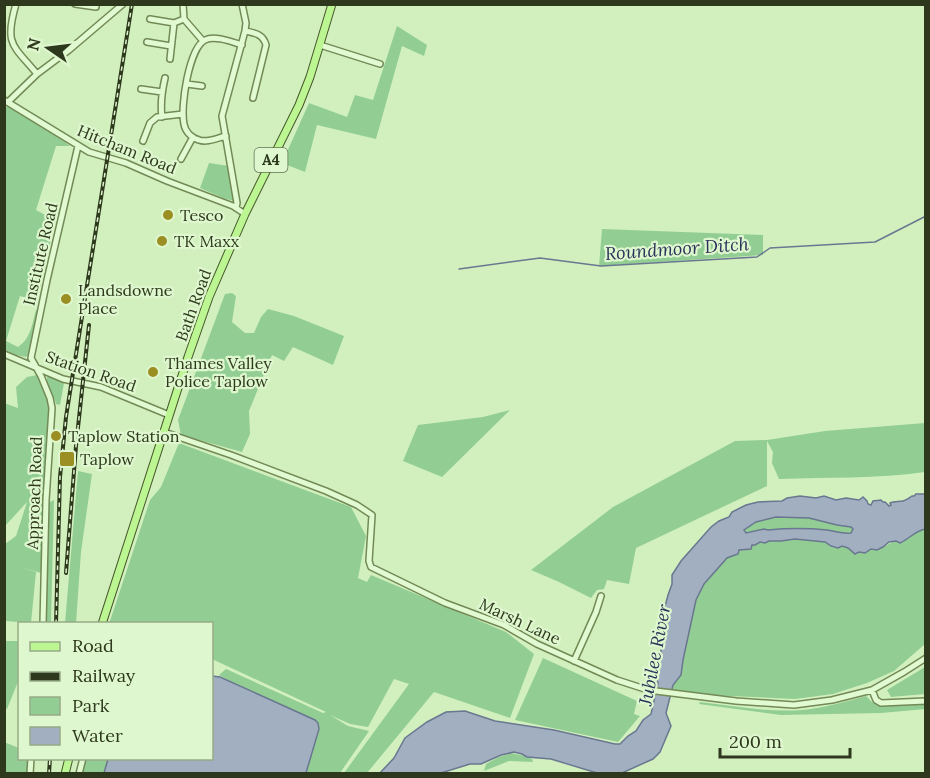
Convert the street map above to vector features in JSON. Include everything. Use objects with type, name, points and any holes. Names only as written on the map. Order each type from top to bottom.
[{"type":"main road","name":"Bath Road","points":[[103,622],[209,297],[245,214],[299,105],[332,4]]},
{"type":"main road","points":[[65,774],[69,760]]},
{"type":"street","points":[[16,4],[10,34],[12,43],[38,74]]},
{"type":"street","points":[[75,4],[96,8]]},
{"type":"street","points":[[6,101],[123,4]]},
{"type":"street","points":[[183,4],[184,19],[203,41]]},
{"type":"street","points":[[236,208],[222,116],[245,31],[246,23],[242,4]]},
{"type":"street","points":[[150,19],[174,23],[184,19]]},
{"type":"street","points":[[170,59],[174,23]]},
{"type":"street","points":[[245,31],[262,36],[266,45],[253,98]]},
{"type":"street","points":[[226,136],[201,141],[193,138],[186,131],[183,114],[187,84],[195,52],[203,41],[216,39],[242,45]]},
{"type":"street","points":[[147,42],[171,45]]},
{"type":"street","points":[[320,45],[380,64]]},
{"type":"street","points":[[162,117],[162,92],[165,78]]},
{"type":"street","points":[[187,84],[202,87]]},
{"type":"street","points":[[141,89],[162,92]]},
{"type":"street","name":"Hitcham Road","points":[[6,101],[92,153],[126,163],[236,208],[245,214]]},
{"type":"street","points":[[143,141],[150,123],[157,117],[183,114]]},
{"type":"street","points":[[181,159],[193,138]]},
{"type":"street","name":"Institute Road","points":[[36,367],[31,358],[78,146]]},
{"type":"street","name":"Station Road","points":[[4,354],[66,380],[101,387],[169,415]]},
{"type":"street","name":"Approach Road","points":[[36,367],[52,408],[46,500],[43,622]]},
{"type":"street","name":"Marsh Lane","points":[[164,432],[231,455],[357,505],[372,515],[369,561],[371,567],[445,603],[504,625],[537,644],[616,680],[648,690],[760,704],[794,705],[872,690],[926,658]]},
{"type":"street","points":[[574,661],[601,596]]},
{"type":"street","points":[[872,690],[876,700],[881,703],[926,701]]},
{"type":"street","points":[[69,760],[82,765]]},
{"type":"street","points":[[79,774],[83,760]]},
{"type":"green space","points":[[397,26],[427,45],[424,56],[402,46],[376,139],[317,125],[305,172],[282,163],[309,103],[347,117],[355,95],[373,100]]},
{"type":"green space","points":[[9,105],[70,146],[56,146],[36,210],[53,219],[51,228],[53,230],[37,301],[20,296],[6,341],[18,347],[26,339],[36,310],[39,311],[26,357],[5,350],[4,109]]},
{"type":"green space","points":[[209,163],[229,166],[234,201],[200,188]]},
{"type":"green space","points":[[602,229],[763,235],[763,255],[599,266]]},
{"type":"green space","points":[[232,293],[236,296],[232,322],[245,333],[254,333],[261,317],[268,309],[294,316],[344,336],[333,365],[293,347],[284,361],[272,355],[249,411],[250,434],[242,452],[181,435],[178,420],[225,294]]},
{"type":"green space","points":[[37,375],[48,399],[50,410],[41,573],[20,567],[36,572],[31,622],[18,622],[5,621],[5,544],[16,536],[27,502],[5,526],[4,403],[18,408],[16,387],[27,377]]},
{"type":"green space","points":[[47,377],[64,383],[60,405],[56,404],[49,387]]},
{"type":"green space","points":[[510,410],[442,477],[403,461],[418,425],[483,417]]},
{"type":"green space","points":[[925,423],[925,472],[871,477],[779,479],[772,463],[773,452],[767,441],[767,486],[636,548],[629,584],[607,580],[604,589],[597,590],[591,598],[531,570],[613,507],[735,441],[767,440],[825,431]]},
{"type":"green space","points":[[179,443],[351,507],[366,536],[358,578],[367,582],[371,575],[506,632],[534,654],[510,718],[434,692],[367,773],[344,773],[409,684],[394,679],[368,727],[350,724],[330,715],[348,726],[369,731],[340,773],[306,773],[319,729],[315,720],[219,675],[226,669],[323,713],[326,712],[213,659],[213,622],[110,622],[150,500],[161,487]]},
{"type":"green space","points":[[78,471],[92,474],[81,552],[76,622],[65,622]]},
{"type":"green space","points":[[54,500],[51,622],[46,622],[48,503]]},
{"type":"green space","points":[[776,517],[809,518],[853,529],[851,533],[827,530],[764,529],[746,533],[744,530],[756,522]]},
{"type":"green space","points":[[925,529],[925,644],[894,671],[833,694],[795,699],[672,691],[673,685],[681,675],[696,600],[704,584],[727,558],[738,554],[739,550],[746,550],[760,542],[795,539],[825,542],[831,547],[842,546],[855,554],[881,548],[896,541],[900,543]]},
{"type":"green space","points":[[5,641],[18,641],[18,682],[7,709],[4,708]]},
{"type":"green space","points":[[543,658],[637,701],[634,714],[640,716],[618,742],[515,720]]},
{"type":"green space","points":[[925,667],[925,694],[891,697],[887,690]]},
{"type":"green space","points":[[866,696],[880,706],[925,702],[926,709],[881,713],[781,715],[699,704],[700,702],[784,711],[811,709]]},
{"type":"green space","points":[[4,742],[18,748],[18,760],[29,760],[28,773],[5,773]]},
{"type":"green space","points":[[511,753],[525,756],[533,762],[509,761],[484,771],[486,764]]},
{"type":"green space","points":[[80,760],[108,760],[104,774],[82,773],[84,762]]},
{"type":"water","points":[[925,494],[925,529],[900,543],[889,542],[877,550],[871,549],[865,553],[855,554],[848,548],[842,546],[838,548],[825,542],[795,539],[769,541],[752,545],[751,549],[739,550],[738,554],[727,558],[704,584],[696,600],[681,675],[673,685],[666,713],[671,726],[660,752],[653,759],[622,773],[597,773],[551,759],[527,757],[514,752],[481,764],[470,764],[441,773],[379,774],[394,758],[405,738],[446,712],[465,711],[495,721],[554,730],[620,744],[651,714],[658,683],[655,676],[665,634],[663,614],[672,584],[672,575],[681,561],[711,527],[729,517],[732,512],[758,502],[782,501],[800,496],[816,498],[824,496],[836,500],[846,498],[859,500],[863,497],[868,504],[871,505],[873,501],[881,500],[889,506],[892,502],[907,500]],"holes":[[[776,517],[809,518],[853,529],[851,533],[805,529],[764,529],[746,533],[744,530],[756,522]]]},
{"type":"water","points":[[213,676],[220,677],[318,723],[319,729],[306,773],[104,773],[108,760],[213,760]]},
{"type":"waterway","name":"Roundmoor Ditch","points":[[459,269],[540,258],[601,266],[757,257],[770,248],[875,242],[926,216]]},
{"type":"railway","points":[[56,622],[60,477],[66,417],[132,4]]},
{"type":"railway","points":[[66,573],[89,325]]},
{"type":"railway","points":[[49,774],[50,760]]},
{"type":"place","name":"Tesco","points":[[168,215]]},
{"type":"place","name":"TK Maxx","points":[[162,241]]},
{"type":"place","name":"Landsdowne Place","points":[[66,299]]},
{"type":"place","name":"Thames Valley Police Taplow","points":[[153,372]]},
{"type":"place","name":"Taplow Station","points":[[56,436]]},
{"type":"place","name":"Taplow","points":[[67,459]]},
{"type":"water label","name":"Jubilee River","points":[[655,655]]}]
